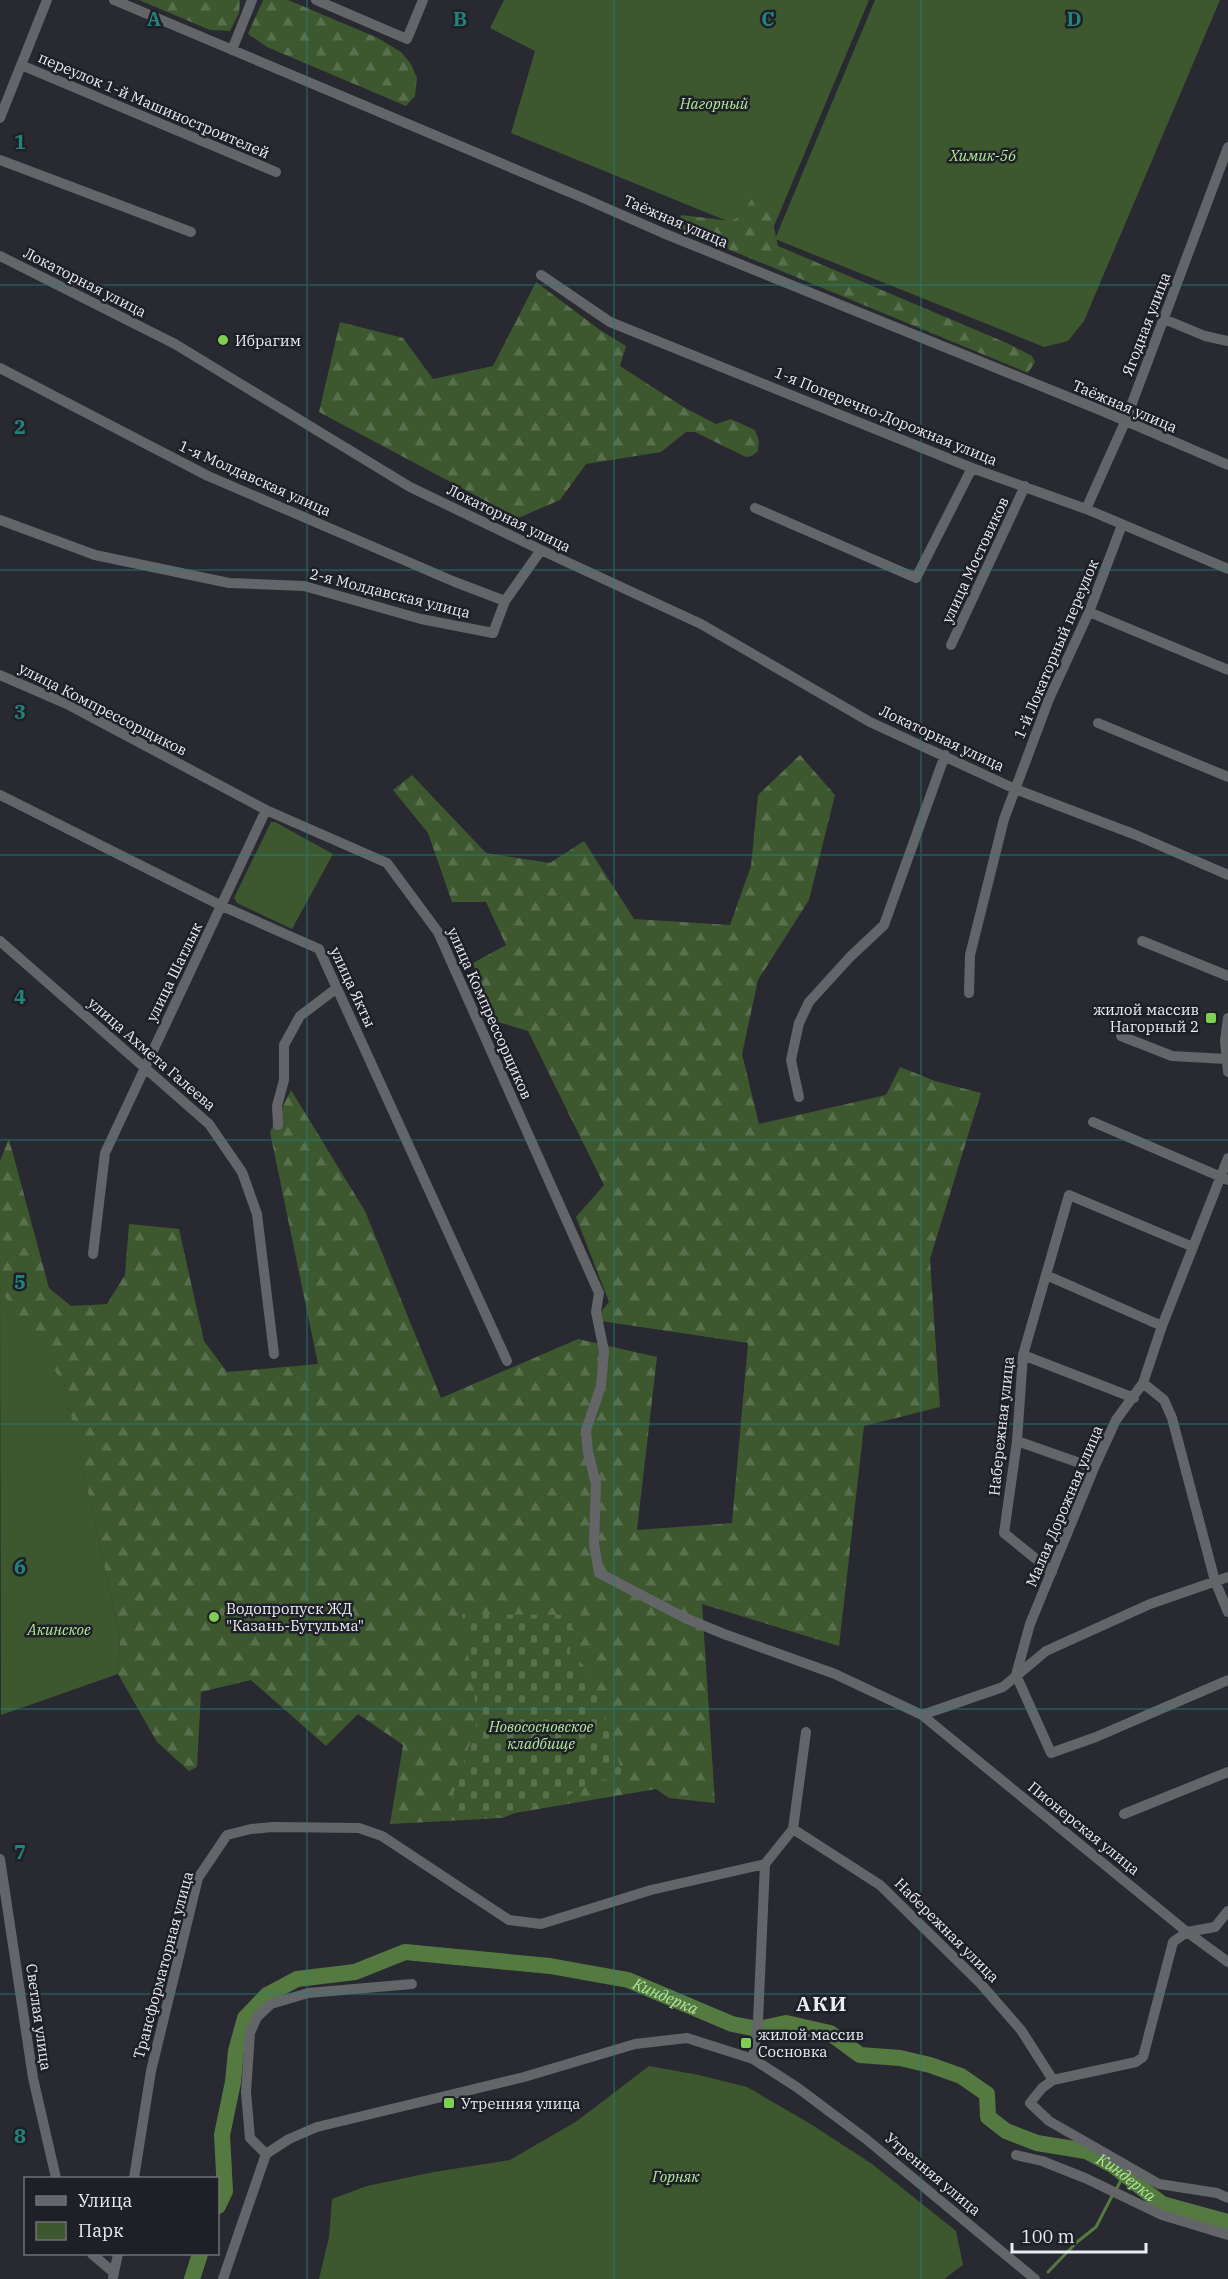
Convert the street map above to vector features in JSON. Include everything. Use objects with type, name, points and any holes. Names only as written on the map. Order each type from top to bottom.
[{"type":"street","points":[[0,118],[47,0]]},
{"type":"street","name":"Таёжная улица","points":[[114,0],[663,233],[1228,465]]},
{"type":"street","points":[[232,50],[252,0]]},
{"type":"street","points":[[316,0],[407,39],[423,0]]},
{"type":"street","name":"переулок 1-й Машиностроителей","points":[[21,65],[276,172]]},
{"type":"street","name":"Ягодная улица","points":[[1086,509],[1125,422],[1228,147]]},
{"type":"street","points":[[0,160],[191,232]]},
{"type":"street","name":"Локаторная улица","points":[[0,256],[175,344],[410,487],[701,624],[870,722],[1015,789],[1136,835],[1228,874]]},
{"type":"street","name":"1-я Поперечно-Дорожная улица","points":[[541,275],[610,322],[972,468],[1086,509],[1228,569]]},
{"type":"street","points":[[1164,319],[1205,336],[1228,341]]},
{"type":"street","name":"1-я Молдавская улица","points":[[0,368],[208,476],[455,582],[505,601]]},
{"type":"street","points":[[755,508],[916,578],[972,468]]},
{"type":"street","name":"улица Мостовиков","points":[[951,645],[1025,486]]},
{"type":"street","name":"2-я Молдавская улица","points":[[0,520],[95,555],[229,583],[304,586],[422,619],[493,633],[505,601]]},
{"type":"street","name":"1-й Локаторный переулок","points":[[969,993],[970,955],[1004,819],[1048,699],[1089,612],[1122,525]]},
{"type":"street","points":[[505,601],[541,550]]},
{"type":"street","points":[[1089,612],[1228,669]]},
{"type":"street","name":"улица Компрессорщиков","points":[[0,675],[69,705],[266,810],[387,863],[438,932],[599,1293],[596,1312],[604,1351],[601,1386],[586,1430],[588,1452],[596,1484],[594,1544],[599,1573],[685,1618],[835,1674],[922,1715]]},
{"type":"street","points":[[1098,723],[1228,777]]},
{"type":"street","points":[[799,1097],[792,1060],[800,1023],[809,1002],[850,957],[884,925],[945,755]]},
{"type":"street","name":"улица Якты","points":[[0,795],[222,906],[319,949],[507,1360]]},
{"type":"street","name":"улица Шатлык","points":[[93,1254],[105,1153],[266,810]]},
{"type":"street","points":[[1143,941],[1225,975]]},
{"type":"street","name":"улица Ахмета Галеева","points":[[0,942],[209,1124],[242,1172],[257,1214],[274,1354]]},
{"type":"street","points":[[278,1125],[277,1106],[284,1080],[284,1045],[300,1016],[337,988]]},
{"type":"street","points":[[1228,1018],[1225,1041],[1228,1072]]},
{"type":"street","points":[[1121,1036],[1172,1056],[1226,1059]]},
{"type":"street","points":[[1093,1122],[1225,1179]]},
{"type":"street","name":"Малая Дорожная улица","points":[[1016,1676],[1030,1624],[1116,1420],[1143,1383],[1162,1326],[1193,1247],[1225,1179],[1228,1158]]},
{"type":"street","name":"Набережная улица","points":[[1052,1572],[1004,1533],[1017,1441],[1023,1355],[1069,1195],[1193,1247]]},
{"type":"street","points":[[1046,1275],[1162,1326]]},
{"type":"street","points":[[1023,1355],[1134,1398]]},
{"type":"street","points":[[1143,1383],[1164,1400],[1172,1418],[1215,1581],[1228,1612]]},
{"type":"street","points":[[1017,1441],[1094,1468]]},
{"type":"street","points":[[922,1715],[1003,1687],[1046,1651],[1150,1604],[1228,1577]]},
{"type":"street","points":[[1016,1676],[1051,1753],[1096,1737],[1228,1680]]},
{"type":"street","name":"Пионерская улица","points":[[922,1715],[1187,1932],[1228,1962]]},
{"type":"street","points":[[753,2059],[758,2021],[765,1864],[793,1829],[806,1732]]},
{"type":"street","points":[[1124,1814],[1228,1772]]},
{"type":"street","name":"Трансформаторная улица","points":[[134,2177],[151,2071],[198,1878],[226,1835],[273,1827],[359,1828],[382,1836],[510,1920],[541,1924],[651,1890],[765,1864]]},
{"type":"street","name":"Набережная улица","points":[[793,1829],[889,1893],[994,1999],[1021,2030],[1053,2080]]},
{"type":"street","name":"Светлая улица","points":[[0,1859],[33,2078],[56,2177]]},
{"type":"street","points":[[1228,1911],[1215,1927],[1187,1932],[1173,1942],[1143,2057],[1136,2062],[1053,2080],[1042,2088],[1030,2103],[1049,2121],[1159,2184],[1217,2193],[1228,2198]]},
{"type":"street","points":[[223,2279],[266,2154],[250,2138],[246,2092],[250,2033],[257,2017],[271,2004],[308,1993],[412,1984]]},
{"type":"street","name":"Утренняя улица","points":[[266,2154],[289,2139],[317,2127],[524,2077],[635,2044],[687,2038],[753,2059],[798,2088],[866,2139],[1035,2279]]},
{"type":"street","points":[[1016,2155],[1085,2178],[1162,2215],[1228,2235]]},
{"type":"street","points":[[94,2255],[113,2275]]},
{"type":"street","points":[[113,2275],[118,2255]]},
{"type":"green space","points":[[139,0],[240,0],[239,13],[230,31],[210,30]]},
{"type":"green space","points":[[263,0],[288,0],[378,38],[401,52],[411,64],[417,78],[415,96],[406,106],[267,47],[248,34]]},
{"type":"green space","name":"Нагорный","points":[[504,0],[869,0],[769,238],[511,133],[535,51],[490,28]]},
{"type":"green space","name":"Химик-56","points":[[875,0],[1220,0],[1084,321],[1068,341],[1044,347],[775,239]]},
{"type":"green space","points":[[753,197],[769,204],[778,246],[1009,344],[1032,356],[1035,362],[1028,373],[677,228],[681,215],[731,221],[740,216]]},
{"type":"green space","points":[[536,282],[600,330],[626,346],[620,366],[685,408],[716,424],[731,419],[755,430],[759,441],[758,451],[746,457],[695,432],[686,432],[661,452],[586,464],[560,500],[518,518],[319,412],[340,322],[403,338],[433,379],[493,366]]},
{"type":"green space","points":[[800,755],[835,795],[809,900],[758,980],[742,1054],[759,1124],[886,1095],[900,1067],[935,1081],[981,1093],[930,1259],[940,1407],[864,1426],[839,1646],[702,1604],[715,1803],[669,1798],[656,1789],[515,1813],[502,1818],[390,1824],[403,1745],[358,1714],[326,1746],[251,1680],[201,1692],[197,1767],[189,1771],[157,1742],[118,1674],[120,1637],[64,1384],[0,1289],[0,1161],[9,1139],[49,1288],[71,1306],[107,1304],[125,1275],[129,1224],[179,1229],[204,1341],[227,1372],[318,1364],[270,1132],[291,1090],[365,1211],[441,1398],[578,1339],[657,1357],[637,1530],[732,1523],[748,1343],[594,1320],[609,1302],[576,1217],[604,1185],[528,1031],[492,1020],[473,963],[506,945],[486,902],[452,902],[428,833],[393,790],[412,775],[486,853],[550,863],[584,841],[634,919],[730,925],[751,866],[758,795]]},
{"type":"green space","points":[[271,822],[275,822],[333,854],[292,929],[237,903],[234,898]]},
{"type":"green space","name":"Акинское","points":[[0,1283],[64,1383],[120,1637],[118,1674],[1,1715]]},
{"type":"green space","name":"Новососновское кладбище","points":[[462,1614],[571,1615],[570,1654],[589,1670],[623,1775],[593,1782],[569,1795],[517,1809],[516,1812],[502,1818],[448,1810],[478,1719]]},
{"type":"green space","name":"Горняк","points":[[649,2066],[747,2087],[809,2123],[872,2164],[956,2231],[963,2265],[944,2279],[319,2279],[329,2237],[332,2199],[367,2186],[510,2160],[577,2121]]},
{"type":"waterway","name":"Киндерка","points":[[219,2204],[225,2191],[222,2135],[233,2082],[236,2051],[245,2018],[267,1995],[297,1979],[355,1972],[405,1952],[550,1966],[628,1980],[732,2024],[758,2029],[786,2023],[830,2033],[860,2055],[900,2058],[930,2065],[961,2076],[987,2094],[988,2117],[1006,2131],[1037,2143],[1086,2151],[1114,2166],[1162,2204],[1228,2222]]},
{"type":"waterway","points":[[1116,2190],[1124,2174]]},
{"type":"waterway","points":[[1048,2272],[1077,2242],[1096,2227],[1112,2196]]},
{"type":"waterway","name":"Киндерка","points":[[192,2279],[200,2255]]},
{"type":"place","name":"Ибрагим","points":[[223,340]]},
{"type":"place","name":"жилой массив Нагорный 2","points":[[1211,1018]]},
{"type":"place","name":"Водопропуск ЖД \"Казань-Бугульма\"","points":[[214,1617]]},
{"type":"place","name":"жилой массив Сосновка","points":[[746,2043]]},
{"type":"place","name":"Утренняя улица","points":[[449,2103]]},
{"type":"district","name":"АКИ","points":[[822,2003]]}]
